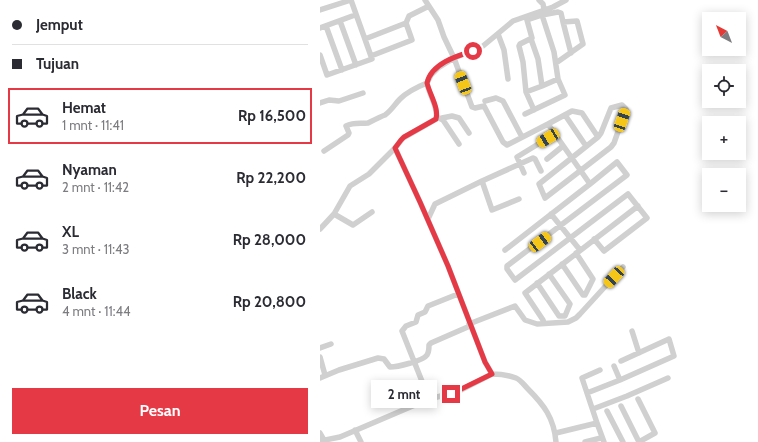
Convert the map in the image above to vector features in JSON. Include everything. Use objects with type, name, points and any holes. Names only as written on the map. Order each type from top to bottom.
[{"type":"street","points":[[320,10],[351,0],[355,15],[372,59],[327,75],[320,55]]},
{"type":"street","points":[[425,0],[438,20],[472,107],[475,108],[484,106],[503,142],[507,145],[572,111],[582,113],[598,137]]},
{"type":"street","points":[[525,114],[565,95],[558,79],[554,52],[542,12],[543,6],[539,0]]},
{"type":"street","points":[[542,86],[538,59],[531,39],[527,20],[566,0]]},
{"type":"street","points":[[371,56],[412,40],[406,23],[409,16],[429,6]]},
{"type":"street","points":[[458,144],[439,118],[427,83],[434,71],[454,58],[483,46],[513,21],[542,12],[560,12],[571,53]]},
{"type":"street","points":[[342,70],[323,27],[355,15]]},
{"type":"street","points":[[556,63],[582,44],[578,22],[576,20],[563,22]]},
{"type":"street","points":[[340,21],[356,65]]},
{"type":"street","points":[[365,39],[406,23]]},
{"type":"street","points":[[498,34],[506,57],[508,79]]},
{"type":"street","points":[[531,39],[520,44],[519,46],[523,62],[526,92],[534,110]]},
{"type":"street","points":[[526,92],[558,79]]},
{"type":"street","points":[[324,152],[348,135],[349,133],[346,126],[353,123],[369,123],[383,116],[388,113],[409,91],[427,83]]},
{"type":"street","points":[[320,103],[329,100],[339,101],[363,93]]},
{"type":"street","points":[[484,101],[496,98],[503,101],[522,137]]},
{"type":"street","points":[[622,105],[626,107],[614,143],[545,198],[539,184],[598,137],[611,108],[622,105]]},
{"type":"street","points":[[565,115],[586,146]]},
{"type":"street","points":[[320,229],[334,214],[350,186],[368,174],[395,148],[403,138],[439,118],[452,116],[467,119]]},
{"type":"street","points":[[460,118],[469,133]]},
{"type":"street","points":[[548,124],[590,184]]},
{"type":"street","points":[[524,173],[517,158],[518,156],[548,138]]},
{"type":"street","points":[[547,159],[563,146]]},
{"type":"street","points":[[395,148],[428,219],[485,362],[492,374]]},
{"type":"street","points":[[428,219],[435,204],[534,158],[542,172]]},
{"type":"street","points":[[505,250],[617,162],[627,175],[507,266],[507,269],[515,280],[628,194],[647,218],[604,251],[594,239]]},
{"type":"street","points":[[482,181],[492,210],[519,199]]},
{"type":"street","points":[[543,320],[525,292],[638,206]]},
{"type":"street","points":[[334,214],[354,225],[372,212]]},
{"type":"street","points":[[551,214],[570,238],[593,279],[585,295],[583,295],[562,264]]},
{"type":"street","points":[[320,357],[323,377],[378,358],[384,359],[390,367],[398,367],[423,359],[427,356],[429,345],[431,343],[515,306],[524,319],[530,323],[547,324],[573,320],[624,268]]},
{"type":"street","points":[[537,283],[559,316],[565,316],[570,304],[549,274]]},
{"type":"street","points":[[429,399],[402,331],[406,326],[416,322],[418,316],[425,312],[428,306],[458,294]]},
{"type":"street","points":[[632,331],[639,353]]},
{"type":"street","points":[[588,393],[674,356],[669,339],[621,360]]},
{"type":"street","points":[[320,348],[331,344]]},
{"type":"street","points":[[614,366],[620,380]]},
{"type":"street","points":[[585,442],[603,440],[582,378],[600,370]]},
{"type":"street","points":[[320,432],[322,440],[341,439],[355,430],[429,399],[457,392],[492,374],[505,374],[518,379],[533,394],[550,415],[556,433],[556,442]]},
{"type":"street","points":[[593,409],[668,378]]},
{"type":"street","points":[[621,406],[639,442],[655,433],[638,399]]},
{"type":"street","points":[[607,411],[623,442]]},
{"type":"street","points":[[556,433],[597,423]]},
{"type":"street","points":[[355,430],[361,442]]},
{"type":"route","points":[[451,394],[492,374],[485,362],[470,326],[448,266],[395,148],[404,137],[436,119],[436,109],[427,83],[434,71],[454,58],[473,51]]}]
